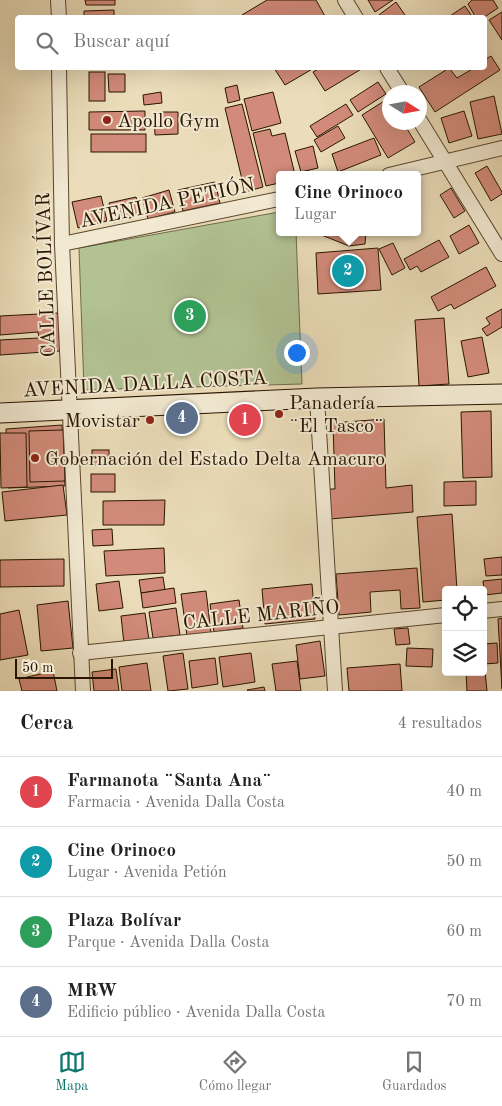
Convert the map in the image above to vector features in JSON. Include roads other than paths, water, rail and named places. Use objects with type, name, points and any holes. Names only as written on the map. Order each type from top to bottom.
[{"type":"main road","name":"AVENIDA DALLA COSTA","points":[[0,413],[317,398],[502,394]]},
{"type":"street","points":[[58,0],[59,15]]},
{"type":"street","points":[[345,0],[354,15]]},
{"type":"street","name":"CALLE BOLÍVAR","points":[[59,70],[62,244],[83,691]]},
{"type":"street","points":[[388,70],[398,85]]},
{"type":"street","points":[[425,130],[502,254]]},
{"type":"street","points":[[406,171],[502,148]]},
{"type":"street","name":"AVENIDA PETIÓN","points":[[62,244],[276,200]]},
{"type":"street","points":[[317,398],[329,628],[335,691]]},
{"type":"street","points":[[487,611],[502,609]]},
{"type":"street","name":"CALLE MARIÑO","points":[[80,653],[442,615]]},
{"type":"place","name":"Apollo Gym","points":[[107,120]]},
{"type":"place","name":"Cine Orinoco","points":[[348,271]]},
{"type":"place","name":"Plaza Bolívar","points":[[190,316]]},
{"type":"place","name":"Panadería ¨El Tasco¨","points":[[279,414]]},
{"type":"place","name":"MRW","points":[[182,418]]},
{"type":"place","name":"Movistar","points":[[150,420]]},
{"type":"place","name":"Farmanota ¨Santa Ana¨","points":[[245,420]]},
{"type":"place","name":"Gobernación del Estado Delta Amacuro","points":[[35,458]]}]
